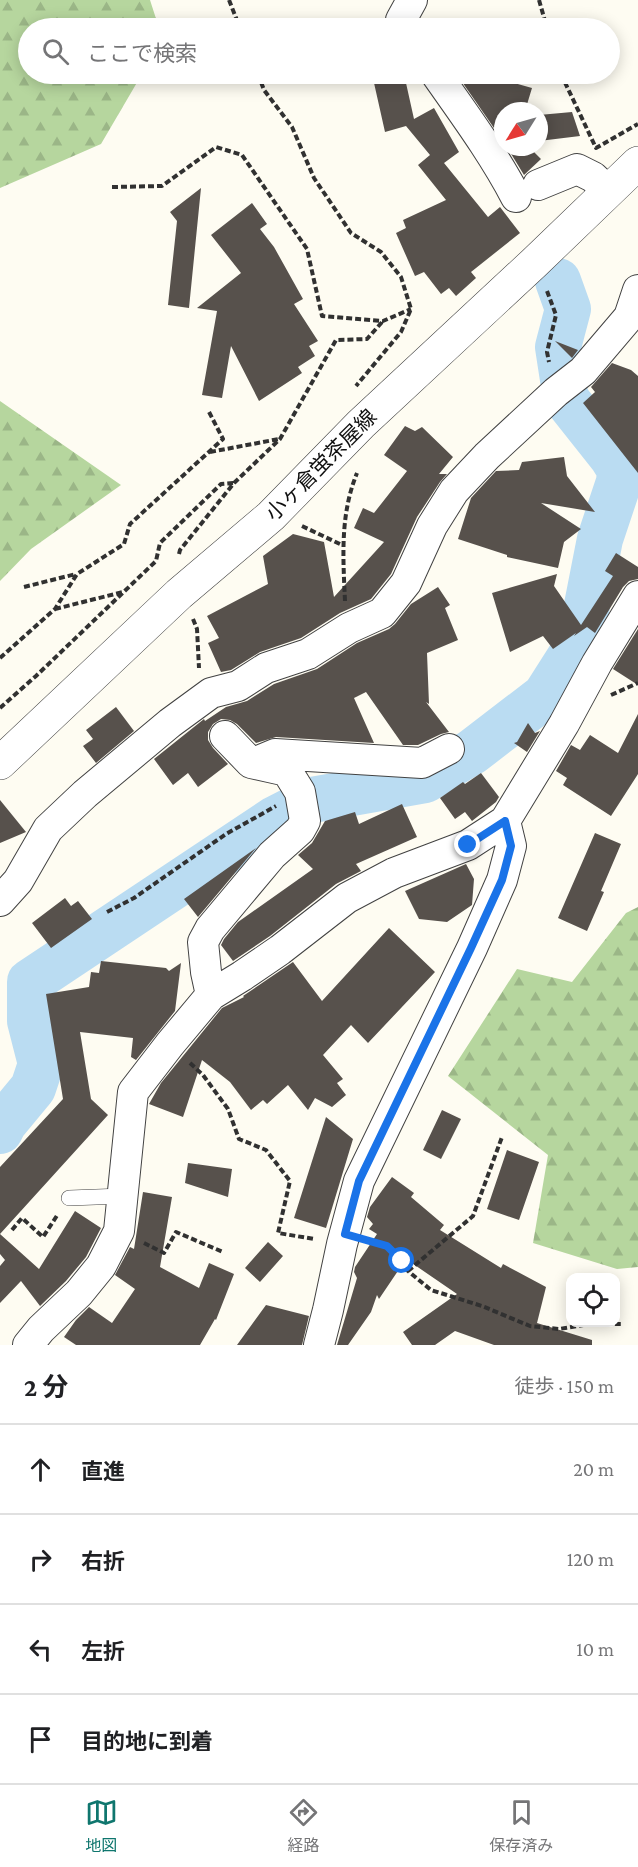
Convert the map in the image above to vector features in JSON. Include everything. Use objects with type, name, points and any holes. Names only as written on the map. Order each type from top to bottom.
[{"type":"street","points":[[402,18],[412,0]]},
{"type":"street","points":[[443,84],[499,166],[527,191],[577,169],[587,173],[608,192]]},
{"type":"street","name":"小ヶ倉蛍茶屋線","points":[[0,763],[179,594],[271,516],[361,424],[638,163]]},
{"type":"street","points":[[0,902],[18,880],[48,829],[85,794],[170,723],[211,693],[238,686],[266,668],[308,654],[349,628],[382,613],[406,584],[432,526],[454,491],[487,456],[583,371],[629,317],[638,290]]},
{"type":"street","points":[[28,1345],[41,1329],[79,1293],[101,1266],[119,1231],[133,1092],[170,1044],[212,994],[280,950],[346,898],[394,873],[468,845],[505,821],[638,596]]},
{"type":"street","points":[[212,994],[206,972],[203,942],[210,929],[272,855],[300,830],[303,806],[286,771],[251,763],[225,736]]},
{"type":"street","points":[[251,763],[275,754],[422,763],[449,749]]},
{"type":"street","points":[[319,1345],[343,1239],[359,1181],[502,880],[511,846],[505,821]]},
{"type":"lane","points":[[69,1198],[123,1196]]},
{"type":"path","points":[[229,0],[236,18]]},
{"type":"path","points":[[539,0],[544,18]]},
{"type":"path","points":[[262,84],[292,127],[314,178],[351,233],[381,252],[401,277],[411,309],[401,332],[352,390]]},
{"type":"path","points":[[566,84],[596,148],[638,124]]},
{"type":"path","points":[[112,187],[162,186],[216,147],[242,155],[307,249],[322,316],[383,321]]},
{"type":"path","points":[[544,282],[556,315],[546,352],[563,387]]},
{"type":"path","points":[[178,559],[180,550],[234,483],[280,439],[336,340],[367,339],[383,321],[411,309]]},
{"type":"path","points":[[24,587],[77,574],[124,544],[130,524],[223,439],[208,410]]},
{"type":"path","points":[[209,453],[280,439]]},
{"type":"path","points":[[349,628],[342,545],[349,492],[358,470]]},
{"type":"path","points":[[0,708],[156,561],[160,543],[221,484],[234,483]]},
{"type":"path","points":[[292,522],[342,545]]},
{"type":"path","points":[[0,658],[55,609],[77,574]]},
{"type":"path","points":[[55,609],[124,592]]},
{"type":"path","points":[[197,629],[199,667],[211,693]]},
{"type":"path","points":[[106,912],[134,898],[226,834],[303,806]]},
{"type":"path","points":[[170,1044],[210,1083],[228,1109],[239,1139],[266,1150],[290,1181],[278,1233],[387,1246],[402,1261],[408,1271],[431,1290],[482,1306],[530,1326],[559,1329],[589,1323],[621,1324]]},
{"type":"path","points":[[408,1271],[473,1216],[502,1137]]},
{"type":"path","points":[[12,1230],[22,1218],[43,1237],[69,1198]]},
{"type":"path","points":[[119,1231],[164,1253],[176,1232],[223,1252]]},
{"type":"green space","points":[[0,0],[150,0],[156,18],[18,18],[18,84],[136,84],[101,144],[0,188]]},
{"type":"green space","points":[[0,401],[121,485],[31,549],[0,581]]},
{"type":"green space","points":[[638,907],[638,1267],[617,1269],[533,1243],[548,1155],[448,1076],[517,969],[572,982],[626,913]]},
{"type":"building","points":[[374,84],[406,84],[414,119],[434,108],[459,152],[444,163],[488,217],[500,207],[520,233],[471,272],[476,278],[456,296],[449,288],[441,294],[424,272],[415,276],[396,233],[406,228],[403,220],[446,200],[418,165],[430,155],[406,126],[385,132]]},
{"type":"building","points":[[464,84],[518,84],[532,88],[528,102],[494,102],[494,128]]},
{"type":"building","points":[[572,112],[580,136],[548,140],[548,114]]},
{"type":"building","points":[[512,156],[538,156],[541,159],[524,175]]},
{"type":"building","points":[[201,188],[189,308],[168,305],[177,221],[170,212]]},
{"type":"building","points":[[252,203],[267,224],[260,229],[274,247],[303,299],[294,304],[318,341],[309,346],[315,356],[298,367],[302,373],[259,401],[231,346],[222,398],[202,395],[217,311],[197,308],[241,273],[211,235]]},
{"type":"building","points":[[555,341],[578,350],[572,358]]},
{"type":"building","points":[[612,363],[631,370],[638,376],[638,473],[583,403],[595,392],[591,387]]},
{"type":"building","points":[[405,426],[415,431],[422,427],[453,457],[439,474],[447,474],[417,517],[391,574],[371,599],[340,613],[301,638],[260,652],[231,670],[221,672],[208,643],[219,638],[207,616],[268,584],[263,556],[293,534],[324,542],[334,597],[384,542],[354,528],[363,508],[374,513],[407,471],[384,455]]},
{"type":"building","points":[[564,457],[567,476],[595,512],[541,503],[581,529],[564,542],[558,568],[507,557],[507,555],[458,539],[471,498],[496,471],[519,470],[522,462]]},
{"type":"building","points":[[616,553],[638,567],[638,579],[629,581],[623,587],[595,633],[587,627],[553,649],[543,636],[510,652],[492,593],[557,574],[554,586],[581,625],[613,576],[605,571]]},
{"type":"building","points":[[438,587],[450,605],[445,608],[458,640],[427,653],[429,704],[426,702],[449,732],[418,745],[403,745],[366,692],[354,698],[374,743],[276,737],[256,743],[237,724],[221,719],[213,724],[208,732],[208,740],[228,764],[198,787],[188,773],[173,785],[154,759],[204,719],[205,721],[226,707],[247,701],[274,684],[317,669],[357,643],[389,629],[411,604]]},
{"type":"building","points":[[638,629],[638,685],[613,669]]},
{"type":"building","points":[[116,707],[134,731],[96,763],[83,746],[93,739],[86,730]]},
{"type":"building","points":[[638,714],[638,774],[611,816],[563,785],[567,778],[556,771],[571,745],[580,750],[590,735],[618,753]]},
{"type":"building","points":[[528,723],[535,733],[540,731],[527,752],[514,743],[517,742]]},
{"type":"building","points":[[481,773],[499,797],[472,821],[465,812],[455,819],[440,798]]},
{"type":"building","points":[[0,800],[26,832],[0,843]]},
{"type":"building","points":[[402,804],[417,837],[356,864],[361,871],[336,884],[270,936],[233,961],[221,945],[224,939],[238,922],[313,869],[298,855],[312,843],[325,821],[355,812],[359,824]]},
{"type":"building","points":[[595,833],[621,844],[587,931],[558,918]]},
{"type":"building","points":[[256,848],[198,917],[184,899]]},
{"type":"building","points":[[466,864],[474,879],[472,905],[447,922],[419,919],[405,891]]},
{"type":"building","points":[[65,898],[71,906],[78,901],[92,919],[51,948],[32,923]]},
{"type":"building","points":[[389,928],[435,972],[368,1043],[351,1025],[323,1055],[343,1079],[337,1083],[346,1095],[332,1107],[315,1098],[308,1110],[288,1085],[267,1104],[263,1100],[251,1110],[230,1082],[202,1060],[183,1117],[149,1104],[161,1083],[222,1008],[244,997],[293,962],[322,1001]]},
{"type":"building","points":[[101,961],[166,968],[169,971],[181,963],[175,1011],[136,1060],[131,1057],[133,1038],[80,1032],[91,1099],[108,1115],[0,1234],[0,1167],[63,1099],[46,994],[89,987],[91,972],[99,973]]},
{"type":"building","points":[[442,1110],[461,1119],[441,1159],[423,1150]]},
{"type":"building","points":[[326,1117],[353,1139],[326,1228],[294,1218]]},
{"type":"building","points":[[507,1150],[539,1162],[519,1220],[487,1209]]},
{"type":"building","points":[[188,1163],[232,1169],[228,1197],[185,1183]]},
{"type":"building","points":[[392,1177],[414,1193],[411,1197],[444,1225],[440,1230],[501,1268],[503,1264],[546,1287],[537,1323],[592,1340],[592,1345],[494,1345],[455,1331],[435,1345],[412,1345],[403,1332],[457,1294],[406,1259],[379,1299],[377,1295],[371,1312],[348,1345],[337,1345],[357,1278],[354,1272],[355,1267],[377,1234],[369,1229],[373,1224],[367,1217],[370,1207]]},
{"type":"building","points":[[143,1192],[172,1197],[160,1267],[199,1288],[209,1263],[234,1274],[216,1320],[200,1345],[76,1345],[64,1337],[89,1307],[112,1323],[135,1289],[115,1275],[130,1247],[134,1249]]},
{"type":"building","points":[[75,1211],[101,1228],[86,1257],[66,1281],[40,1306],[21,1281],[0,1303],[0,1266],[5,1260],[0,1254],[0,1234],[39,1269]]},
{"type":"building","points":[[268,1242],[283,1256],[260,1282],[245,1268]]},
{"type":"building","points":[[266,1305],[309,1316],[302,1345],[237,1345]]},
{"type":"waterway","points":[[0,1131],[33,1088],[41,1064],[30,1021],[30,982],[275,819],[312,800],[425,780],[472,752],[545,696],[580,641],[600,539],[619,482],[620,470],[566,399],[558,347],[568,309],[558,281]]},
{"type":"route","points":[[402,1261],[387,1246],[345,1234],[359,1181],[502,880],[511,846],[505,821],[468,845]]}]
